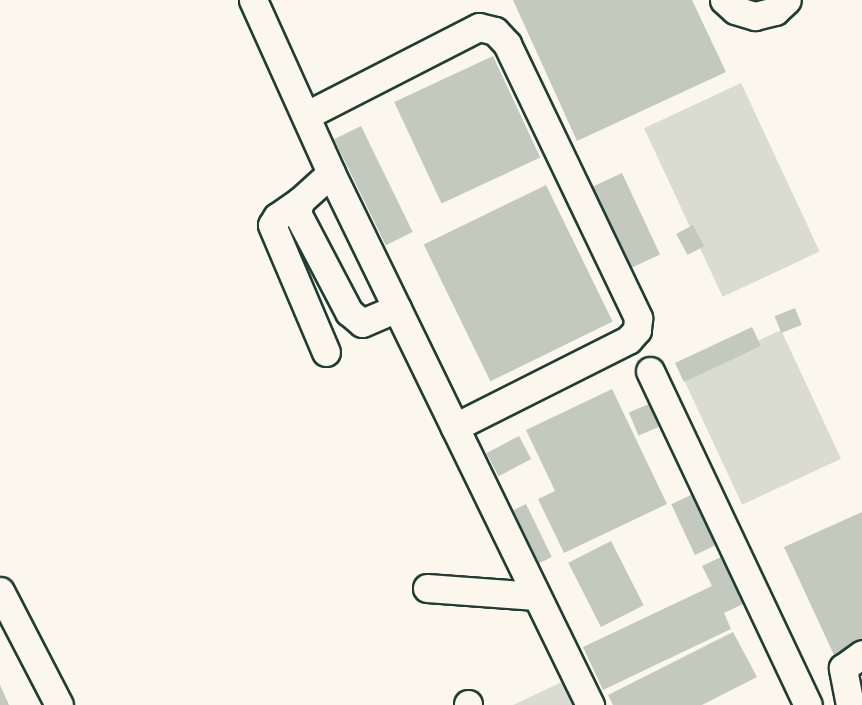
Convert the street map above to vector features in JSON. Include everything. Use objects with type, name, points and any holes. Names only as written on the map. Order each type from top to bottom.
[{"type":"street","points":[[253,0],[307,115],[331,173],[590,705]]},
{"type":"street","points":[[724,0],[735,10],[755,16],[776,11],[788,0]]},
{"type":"street","points":[[307,115],[479,27],[495,31],[507,44],[638,318],[637,330],[628,340],[454,427]]},
{"type":"street","points":[[326,352],[273,225],[277,217],[300,201],[331,173]]},
{"type":"street","points":[[300,201],[297,213],[349,312],[362,323],[397,308]]},
{"type":"street","points":[[650,371],[808,705]]},
{"type":"street","points":[[427,588],[536,596]]},
{"type":"street","points":[[0,591],[59,705]]},
{"type":"street","points":[[850,705],[843,668],[862,654]]},
{"type":"shaded area","points":[[741,83],[820,252],[723,297],[644,128]]},
{"type":"shaded area","points":[[781,330],[841,459],[742,505],[682,376]]},
{"type":"shaded area","points":[[562,682],[573,705],[513,705]]},
{"type":"building","points":[[513,0],[692,0],[726,72],[577,141]]},
{"type":"building","points":[[493,56],[540,158],[442,204],[394,102]]},
{"type":"building","points":[[361,126],[413,232],[386,245],[334,139]]},
{"type":"building","points":[[622,173],[660,255],[631,268],[593,187]]},
{"type":"building","points":[[546,185],[613,322],[490,381],[424,245]]},
{"type":"building","points":[[693,225],[704,246],[687,255],[676,234]]},
{"type":"building","points":[[795,308],[802,325],[781,333],[775,316]]},
{"type":"building","points":[[752,327],[761,346],[684,382],[675,363]]},
{"type":"building","points":[[612,389],[667,504],[564,553],[538,499],[555,491],[526,430]]},
{"type":"building","points":[[649,404],[659,427],[639,436],[629,413]]},
{"type":"building","points":[[519,436],[531,459],[499,476],[486,453]]},
{"type":"building","points":[[693,494],[717,545],[695,555],[671,504]]},
{"type":"building","points":[[526,504],[552,557],[539,563],[513,510]]},
{"type":"building","points":[[862,512],[862,642],[834,655],[784,547]]},
{"type":"building","points":[[611,541],[644,605],[601,627],[568,563]]},
{"type":"building","points":[[723,556],[745,603],[724,613],[731,629],[603,690],[583,647],[712,586],[702,566]]},
{"type":"building","points":[[733,632],[757,677],[702,705],[613,705],[608,695]]},
{"type":"building","points":[[0,685],[5,696],[9,705],[0,705]]}]
